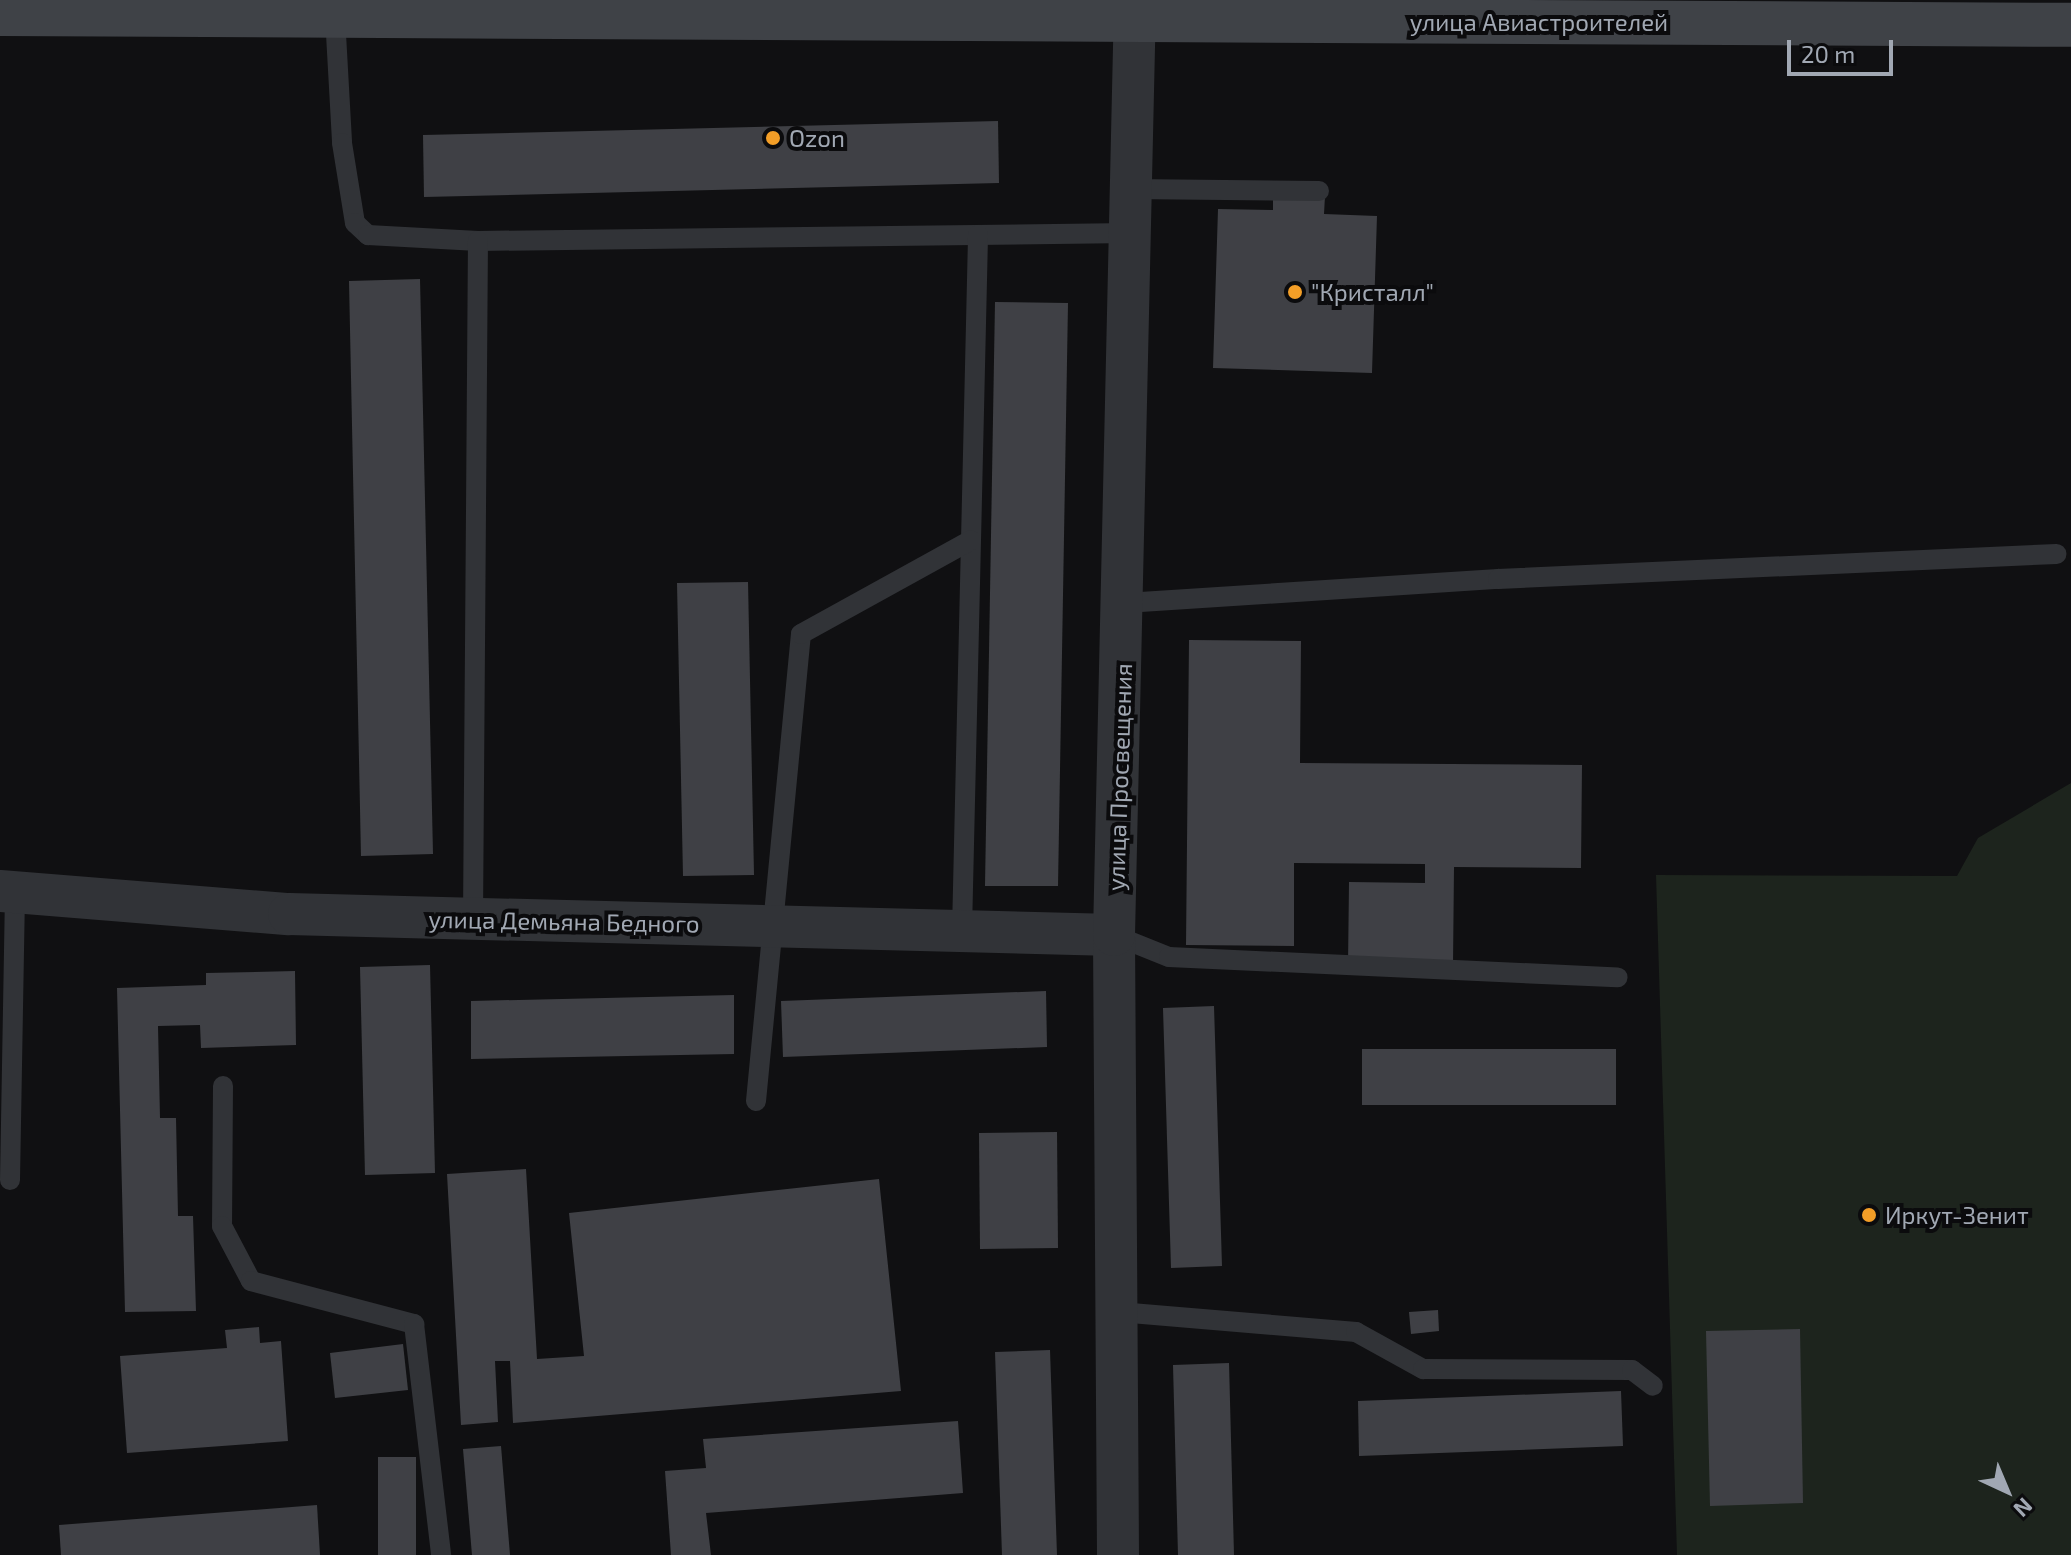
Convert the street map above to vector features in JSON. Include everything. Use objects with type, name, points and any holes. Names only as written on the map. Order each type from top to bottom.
[{"type":"street","name":"улица Авиастроителей","points":[[0,14],[69,7],[335,16],[419,8],[1584,11],[2071,25]]},
{"type":"street","name":"улица Просвещения","points":[[1118,1555],[1119,1312],[1114,935],[1125,603],[1130,189],[1136,10]]},
{"type":"street","name":"улица Демьяна Бедного","points":[[7,891],[289,914],[1114,935]]},
{"type":"lane","points":[[335,16],[342,143],[355,223],[368,235],[388,239],[478,241],[1131,233]]},
{"type":"lane","points":[[1130,189],[1319,191]]},
{"type":"lane","points":[[962,931],[978,235]]},
{"type":"lane","points":[[473,919],[478,241]]},
{"type":"lane","points":[[756,1101],[801,634],[971,540]]},
{"type":"lane","points":[[1125,603],[1498,579],[2056,554]]},
{"type":"lane","points":[[7,891],[10,1180]]},
{"type":"lane","points":[[1114,935],[1169,957],[1618,977]]},
{"type":"lane","points":[[223,1086],[222,1226],[251,1281],[414,1324],[441,1555]]},
{"type":"lane","points":[[1119,1312],[1356,1332],[1423,1369],[1632,1370],[1653,1386]]},
{"type":"shaded area","name":"Иркут-Зенит","points":[[2071,783],[2071,1555],[1677,1555],[1656,875],[1957,876],[1978,838]]},
{"type":"building","points":[[998,121],[999,183],[424,197],[423,135]]},
{"type":"building","name":"\"Кристалл\"","points":[[1273,194],[1325,196],[1324,214],[1377,216],[1372,373],[1213,368],[1218,209],[1273,210]]},
{"type":"building","points":[[420,279],[433,854],[361,856],[349,281]]},
{"type":"building","points":[[995,302],[1068,303],[1058,886],[985,886]]},
{"type":"building","points":[[748,582],[754,875],[683,876],[677,583]]},
{"type":"building","points":[[1189,640],[1301,641],[1300,763],[1582,765],[1581,868],[1454,867],[1453,965],[1348,965],[1349,882],[1425,883],[1425,864],[1294,863],[1294,946],[1186,945]]},
{"type":"building","points":[[430,965],[435,1173],[365,1175],[360,967]]},
{"type":"building","points":[[295,971],[296,1045],[201,1048],[200,1025],[158,1026],[160,1118],[176,1118],[178,1216],[193,1216],[196,1311],[125,1312],[117,988],[206,985],[206,973]]},
{"type":"building","points":[[1046,991],[1047,1047],[783,1057],[781,1001]]},
{"type":"building","points":[[734,995],[734,1054],[471,1059],[471,1001]]},
{"type":"building","points":[[1214,1006],[1222,1266],[1171,1268],[1163,1008]]},
{"type":"building","points":[[1362,1049],[1616,1049],[1616,1105],[1362,1105]]},
{"type":"building","points":[[1057,1132],[1058,1248],[980,1249],[979,1133]]},
{"type":"building","points":[[526,1169],[537,1359],[584,1356],[569,1213],[879,1179],[901,1391],[513,1423],[510,1361],[495,1361],[498,1422],[461,1425],[447,1174]]},
{"type":"building","points":[[1438,1310],[1439,1331],[1411,1334],[1409,1312]]},
{"type":"building","points":[[259,1327],[260,1343],[281,1341],[288,1441],[127,1453],[120,1356],[227,1348],[225,1330]]},
{"type":"building","points":[[1800,1329],[1803,1503],[1710,1506],[1706,1331]]},
{"type":"building","points":[[403,1344],[408,1390],[335,1398],[330,1353]]},
{"type":"building","points":[[1050,1350],[1057,1555],[1002,1555],[995,1352]]},
{"type":"building","points":[[1229,1363],[1234,1555],[1178,1555],[1173,1365]]},
{"type":"building","points":[[1621,1391],[1623,1446],[1359,1456],[1358,1401]]},
{"type":"building","points":[[958,1421],[963,1493],[706,1513],[711,1555],[671,1555],[665,1471],[706,1468],[703,1439]]},
{"type":"building","points":[[501,1446],[510,1555],[472,1555],[463,1449]]},
{"type":"building","points":[[378,1457],[416,1457],[416,1555],[378,1555]]},
{"type":"building","points":[[317,1505],[320,1555],[61,1555],[59,1525]]},
{"type":"place","name":"Ozon","points":[[773,138]]},
{"type":"place","name":"\"Кристалл\"","points":[[1295,292]]},
{"type":"place","name":"Иркут-Зенит","points":[[1869,1215]]}]
